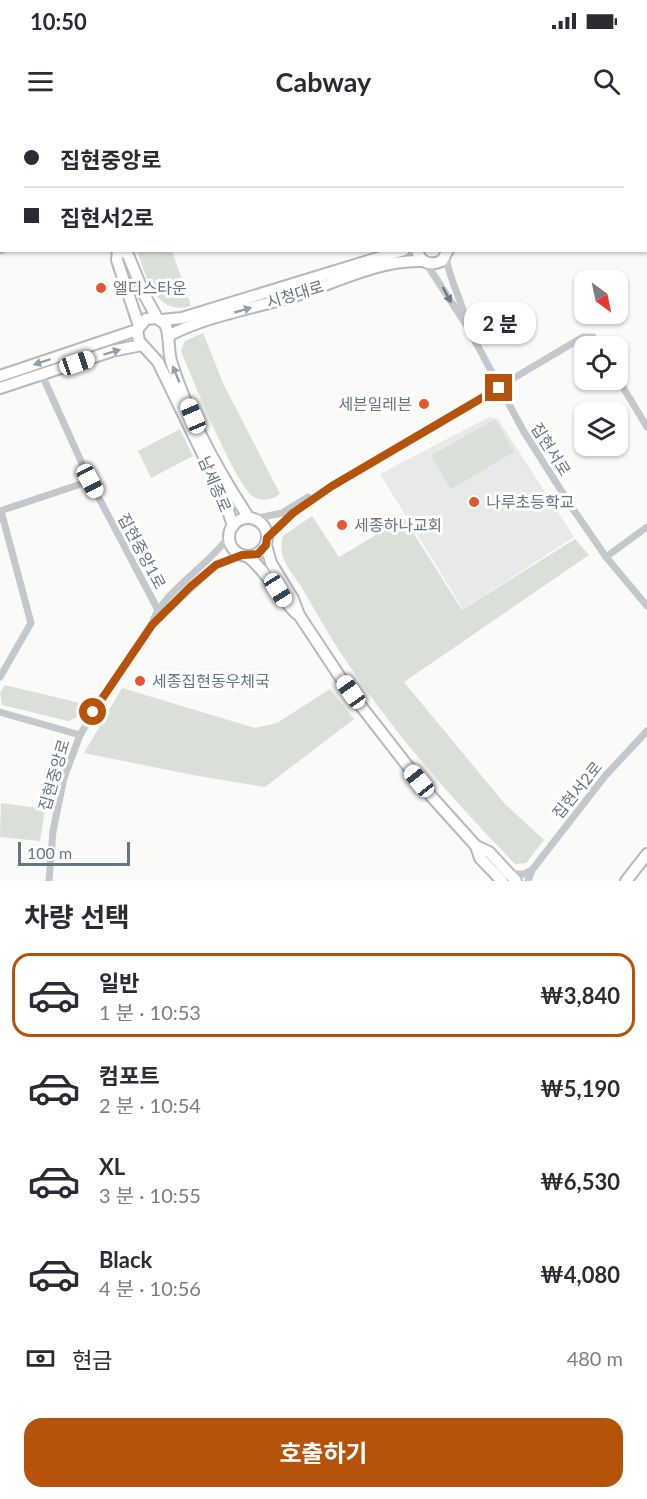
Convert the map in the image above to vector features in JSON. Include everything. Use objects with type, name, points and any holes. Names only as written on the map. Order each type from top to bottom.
[{"type":"street","points":[[118,252],[117,260],[145,346]]},
{"type":"street","points":[[0,388],[112,351],[145,346],[158,347],[167,338],[168,329],[159,319],[125,252]]},
{"type":"street","name":"시청대로","points":[[159,319],[182,318],[397,252]]},
{"type":"street","points":[[418,252],[424,262]]},
{"type":"street","name":"시청대로","points":[[167,338],[204,320],[290,297],[402,260],[436,264],[448,252]]},
{"type":"street","name":"집현서로","points":[[448,252],[448,275],[464,306],[467,326]]},
{"type":"street","name":"집현서로","points":[[424,262],[467,326],[499,388],[571,506],[606,557],[647,606]]},
{"type":"street","points":[[0,376],[138,328],[146,319],[159,319]]},
{"type":"street","name":"남세종로","points":[[167,338],[172,366],[193,416],[231,492],[251,519]]},
{"type":"street","points":[[299,615],[284,602],[265,572],[234,550],[231,531],[251,519],[282,513],[332,486],[574,342]]},
{"type":"street","name":"남세종로","points":[[145,346],[158,362],[225,498],[231,531]]},
{"type":"street","name":"집현중앙1로","points":[[42,375],[90,481],[158,610]]},
{"type":"street","points":[[625,390],[647,427]]},
{"type":"street","points":[[0,677],[31,623],[0,511],[90,481]]},
{"type":"street","points":[[244,556],[258,554],[293,513],[332,486]]},
{"type":"street","points":[[251,519],[264,526],[271,562],[293,599],[299,615],[369,719],[431,796],[476,846],[480,858],[509,879],[532,870]]},
{"type":"street","points":[[606,557],[647,527]]},
{"type":"street","name":"집현중앙로","points":[[49,881],[57,806],[80,735],[152,625],[158,610],[192,573],[219,552],[231,531]]},
{"type":"street","name":"집현중앙로","points":[[152,625],[216,565],[244,556]]},
{"type":"street","points":[[0,712],[80,735]]},
{"type":"street","name":"집현서2로","points":[[528,881],[532,870],[604,776],[647,731]]},
{"type":"street","points":[[626,881],[647,854]]},
{"type":"shaded area","points":[[137,252],[172,252],[191,306],[179,308],[169,305],[161,300],[149,283]]},
{"type":"shaded area","points":[[203,333],[223,383],[280,494],[274,498],[258,499],[246,489],[204,405],[181,351],[185,341]]},
{"type":"shaded area","name":"나루초등학교","points":[[489,417],[498,419],[574,537],[463,609],[380,474]]},
{"type":"shaded area","points":[[495,419],[514,452],[451,489],[431,456]]},
{"type":"shaded area","points":[[180,429],[193,456],[151,478],[138,451]]},
{"type":"shaded area","points":[[312,516],[339,557],[404,518],[462,610],[575,539],[589,555],[404,682],[504,803],[544,840],[526,863],[515,864],[428,768],[375,702],[327,631],[287,566],[281,545],[283,536]]},
{"type":"shaded area","points":[[5,685],[84,704],[77,717],[68,721],[2,705],[0,693]]},
{"type":"shaded area","points":[[122,688],[255,728],[277,723],[330,689],[354,719],[265,787],[84,753]]},
{"type":"shaded area","points":[[1,803],[45,809],[40,841],[0,837]]},
{"type":"place","name":"엘디스타운","points":[[101,288]]},
{"type":"place","name":"세븐일레븐","points":[[424,404]]},
{"type":"place","name":"나루초등학교","points":[[474,502]]},
{"type":"place","name":"세종하나교회","points":[[342,525]]},
{"type":"place","name":"세종집현동우체국","points":[[140,681]]},
{"type":"route","points":[[93,712],[152,625],[216,565],[242,555],[258,554],[266,545],[267,538],[293,513],[332,486],[413,436],[499,388]]}]
